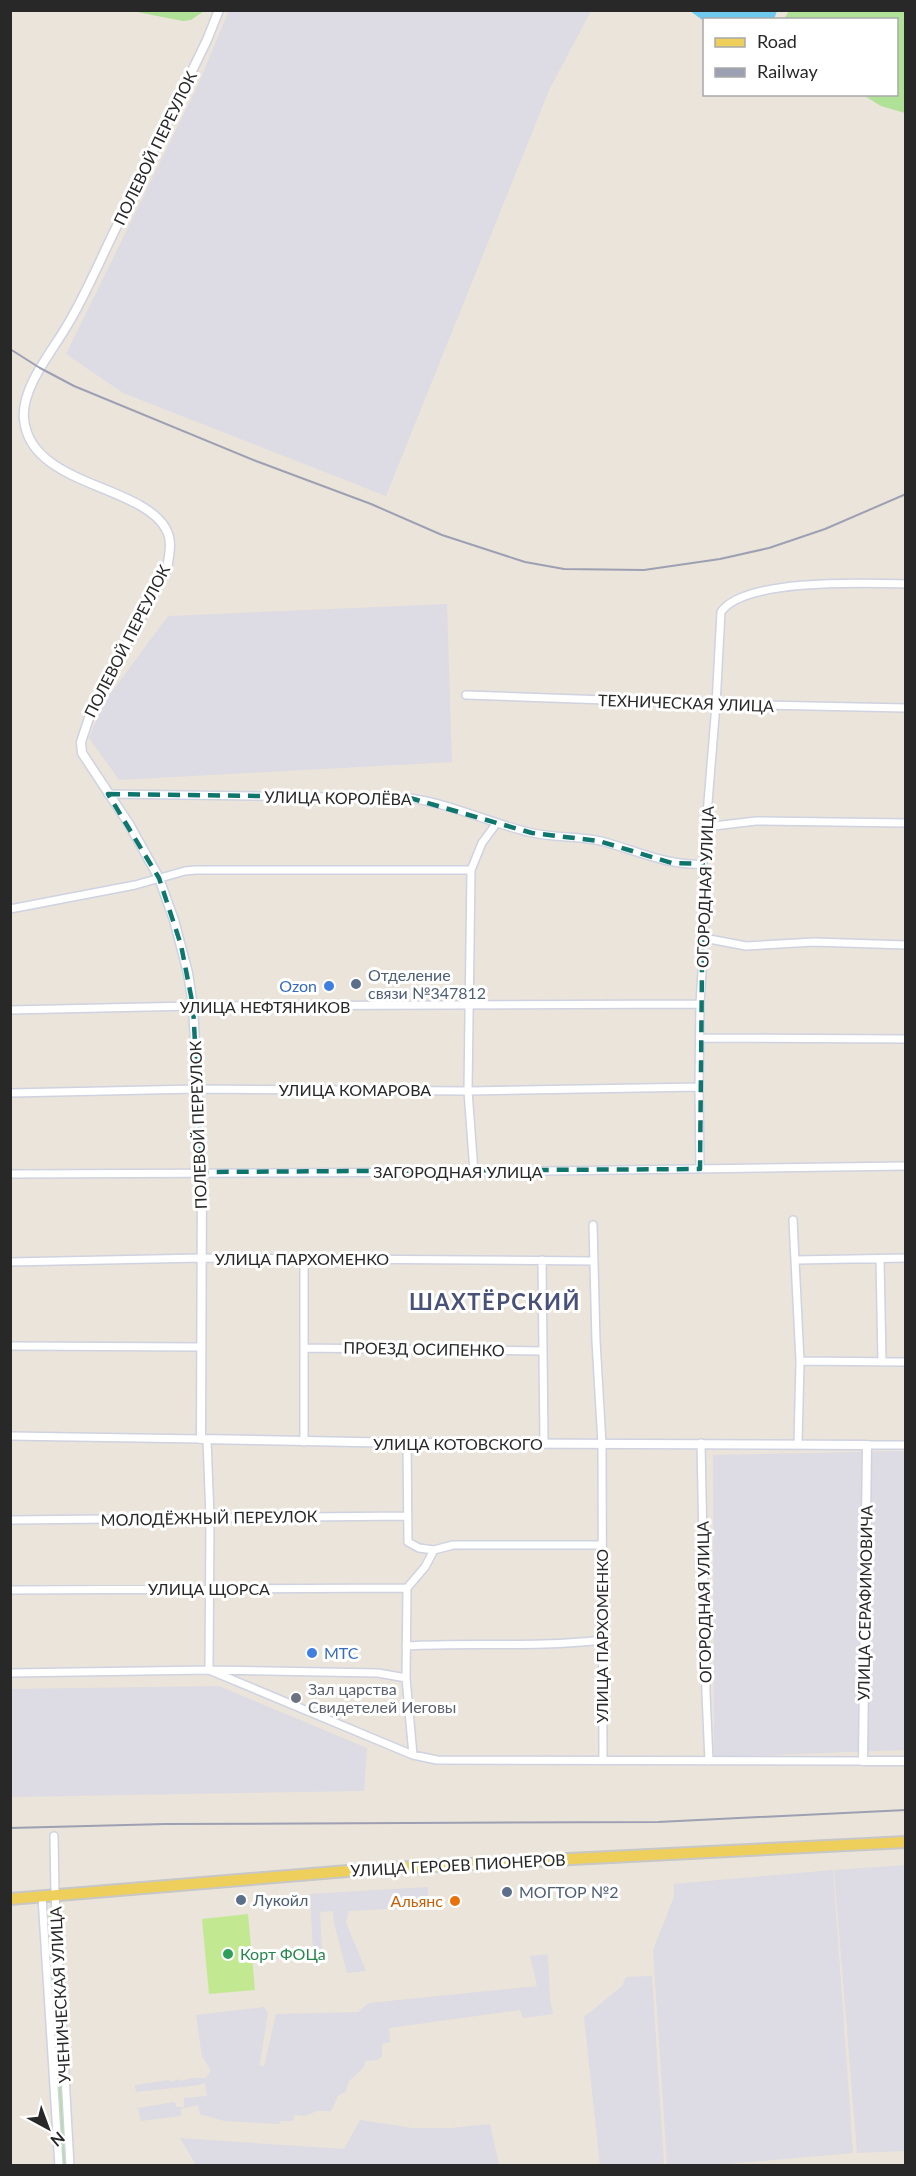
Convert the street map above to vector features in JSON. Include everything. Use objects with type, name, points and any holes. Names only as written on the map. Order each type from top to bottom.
[{"type":"main road","name":"УЛИЦА ГЕРОЕВ ПИОНЕРОВ","points":[[10,1899],[383,1868],[906,1842]]},
{"type":"street","name":"ПОЛЕВОЙ ПЕРЕУЛОК","points":[[209,1670],[210,1517],[204,1440],[201,1347],[202,1172],[193,1006],[181,945],[159,878],[129,824],[82,753],[81,742],[92,709],[163,578],[167,569],[170,543],[165,529],[156,517],[122,497],[73,476],[45,456],[35,447],[26,432],[24,412],[40,368],[72,317],[202,50],[219,10]]},
{"type":"street","name":"ОГОРОДНАЯ УЛИЦА","points":[[700,1169],[703,864],[721,612],[735,599],[782,588],[842,582],[906,584]]},
{"type":"street","name":"ТЕХНИЧЕСКАЯ УЛИЦА","points":[[466,695],[906,708]]},
{"type":"street","name":"УЛИЦА КОРОЛЁВА","points":[[108,794],[410,798],[438,804],[496,824],[532,833],[599,841],[672,863],[703,864]]},
{"type":"street","points":[[705,827],[756,821],[906,823]]},
{"type":"street","points":[[474,1172],[468,1091],[471,870],[482,843],[496,824]]},
{"type":"street","points":[[10,909],[135,885],[195,870],[471,870]]},
{"type":"street","points":[[704,938],[746,946],[814,942],[906,945]]},
{"type":"street","name":"УЛИЦА НЕФТЯНИКОВ","points":[[10,1010],[193,1006],[470,1007],[700,1004]]},
{"type":"street","points":[[700,1038],[906,1039]]},
{"type":"street","name":"УЛИЦА КОМАРОВА","points":[[10,1093],[197,1089],[468,1091],[699,1088]]},
{"type":"street","name":"ЗАГОРОДНАЯ УЛИЦА","points":[[10,1174],[474,1172],[906,1166]]},
{"type":"street","points":[[794,1220],[800,1361],[798,1444]]},
{"type":"street","name":"УЛИЦА ПАРХОМЕНКО","points":[[593,1225],[602,1444],[603,1760]]},
{"type":"street","name":"УЛИЦА ПАРХОМЕНКО","points":[[10,1262],[201,1258],[594,1261]]},
{"type":"street","points":[[796,1260],[906,1258]]},
{"type":"street","points":[[304,1259],[304,1442]]},
{"type":"street","points":[[880,1259],[882,1362]]},
{"type":"street","points":[[542,1260],[544,1444]]},
{"type":"street","points":[[10,1346],[201,1347]]},
{"type":"street","name":"ПРОЕЗД ОСИПЕНКО","points":[[304,1348],[543,1350]]},
{"type":"street","points":[[800,1361],[906,1362]]},
{"type":"street","name":"УЛИЦА КОТОВСКОГО","points":[[10,1436],[407,1443],[906,1444]]},
{"type":"street","points":[[407,1443],[408,1542],[419,1548],[434,1550],[453,1545],[602,1545]]},
{"type":"street","name":"ОГОРОДНАЯ УЛИЦА","points":[[701,1443],[709,1761]]},
{"type":"street","name":"УЛИЦА СЕРАФИМОВИЧА","points":[[863,1761],[867,1445]]},
{"type":"street","name":"МОЛОДЁЖНЫЙ ПЕРЕУЛОК","points":[[10,1520],[407,1516]]},
{"type":"street","points":[[413,1755],[406,1677],[407,1588],[425,1567],[434,1550]]},
{"type":"street","name":"УЛИЦА ЩОРСА","points":[[10,1590],[407,1588]]},
{"type":"street","points":[[406,1646],[561,1645],[601,1640]]},
{"type":"street","points":[[209,1670],[413,1755],[437,1760],[906,1761]]},
{"type":"street","points":[[10,1673],[209,1670],[378,1672],[406,1677]]},
{"type":"street","name":"УЧЕНИЧЕСКАЯ УЛИЦА","points":[[54,1836],[55,1895],[70,2166]]},
{"type":"street","name":"УЧЕНИЧЕСКАЯ УЛИЦА","points":[[42,1897],[59,2166]]},
{"type":"highlighted area","points":[[108,794],[410,798],[532,833],[599,841],[672,863],[703,864],[700,1169],[202,1172],[193,1006],[181,945],[159,878]]},
{"type":"shaded area","points":[[229,10],[591,11],[550,88],[386,496],[123,393],[66,354],[198,85]]},
{"type":"shaded area","points":[[447,604],[452,762],[119,780],[89,738],[105,701],[168,616]]},
{"type":"shaded area","points":[[905,1451],[905,1750],[714,1757],[713,1455]]},
{"type":"shaded area","points":[[219,1686],[367,1748],[364,1791],[11,1797],[11,1689]]},
{"type":"shaded area","points":[[905,1865],[905,2151],[857,2153],[834,1870]]},
{"type":"shaded area","points":[[833,1870],[853,2153],[716,2165],[667,2165],[653,1950],[674,1897],[674,1884]]},
{"type":"shaded area","points":[[428,1887],[428,1902],[419,1902],[419,1907],[349,1911],[346,1922],[366,1971],[347,1973],[333,1911],[320,1912],[322,1952],[313,1953],[310,1894]]},
{"type":"shaded area","points":[[548,1954],[550,2000],[553,2014],[523,2018],[520,2010],[389,2028],[390,2042],[382,2044],[382,2056],[377,2060],[365,2061],[364,2067],[349,2081],[346,2091],[338,2096],[331,2111],[317,2111],[305,2116],[294,2115],[293,2121],[280,2121],[279,2124],[224,2121],[200,2114],[198,2105],[181,2109],[181,2116],[141,2121],[138,2108],[174,2102],[177,2107],[184,2107],[184,2098],[207,2096],[205,2083],[136,2092],[135,2085],[206,2078],[211,2071],[202,2056],[196,2015],[264,2007],[268,2013],[258,2065],[264,2066],[276,2014],[358,2012],[369,2003],[537,1986],[530,1956]]},
{"type":"shaded area","points":[[652,1976],[664,2165],[600,2165],[584,2017],[622,1986],[626,1977]]},
{"type":"shaded area","points":[[360,2120],[412,2128],[451,2128],[490,2124],[499,2165],[196,2165],[180,2138],[344,2149]]},
{"type":"green space","points":[[132,11],[204,11],[191,20],[183,21]]},
{"type":"green space","points":[[789,11],[905,11],[905,113],[881,106],[865,96],[898,96],[898,18],[785,18]]},
{"type":"green space","points":[[48,1914],[51,1914],[66,2165],[60,2165]]},
{"type":"green space","name":"Корт ФОЦа","points":[[248,1914],[255,1990],[209,1994],[202,1919]]},
{"type":"water","points":[[690,11],[777,11],[774,18],[703,18],[703,20]]},
{"type":"railway","points":[[10,349],[74,386],[256,461],[371,504],[442,535],[525,562],[564,569],[644,570],[720,559],[769,548],[825,529],[906,494]]},
{"type":"railway","points":[[10,1828],[165,1824],[658,1822],[906,1810]]},
{"type":"place","name":"Отделение связи №347812","points":[[356,984]]},
{"type":"place","name":"Ozon","points":[[329,986]]},
{"type":"place","name":"МТС","points":[[312,1653]]},
{"type":"place","name":"Зал царства Свидетелей Иеговы","points":[[296,1698]]},
{"type":"place","name":"МОГТОР №2","points":[[507,1892]]},
{"type":"place","name":"Лукойл","points":[[241,1900]]},
{"type":"place","name":"Альянс","points":[[455,1901]]},
{"type":"place","name":"Корт ФОЦа","points":[[228,1954]]},
{"type":"district","name":"ШАХТЁРСКИЙ","points":[[495,1302]]}]
